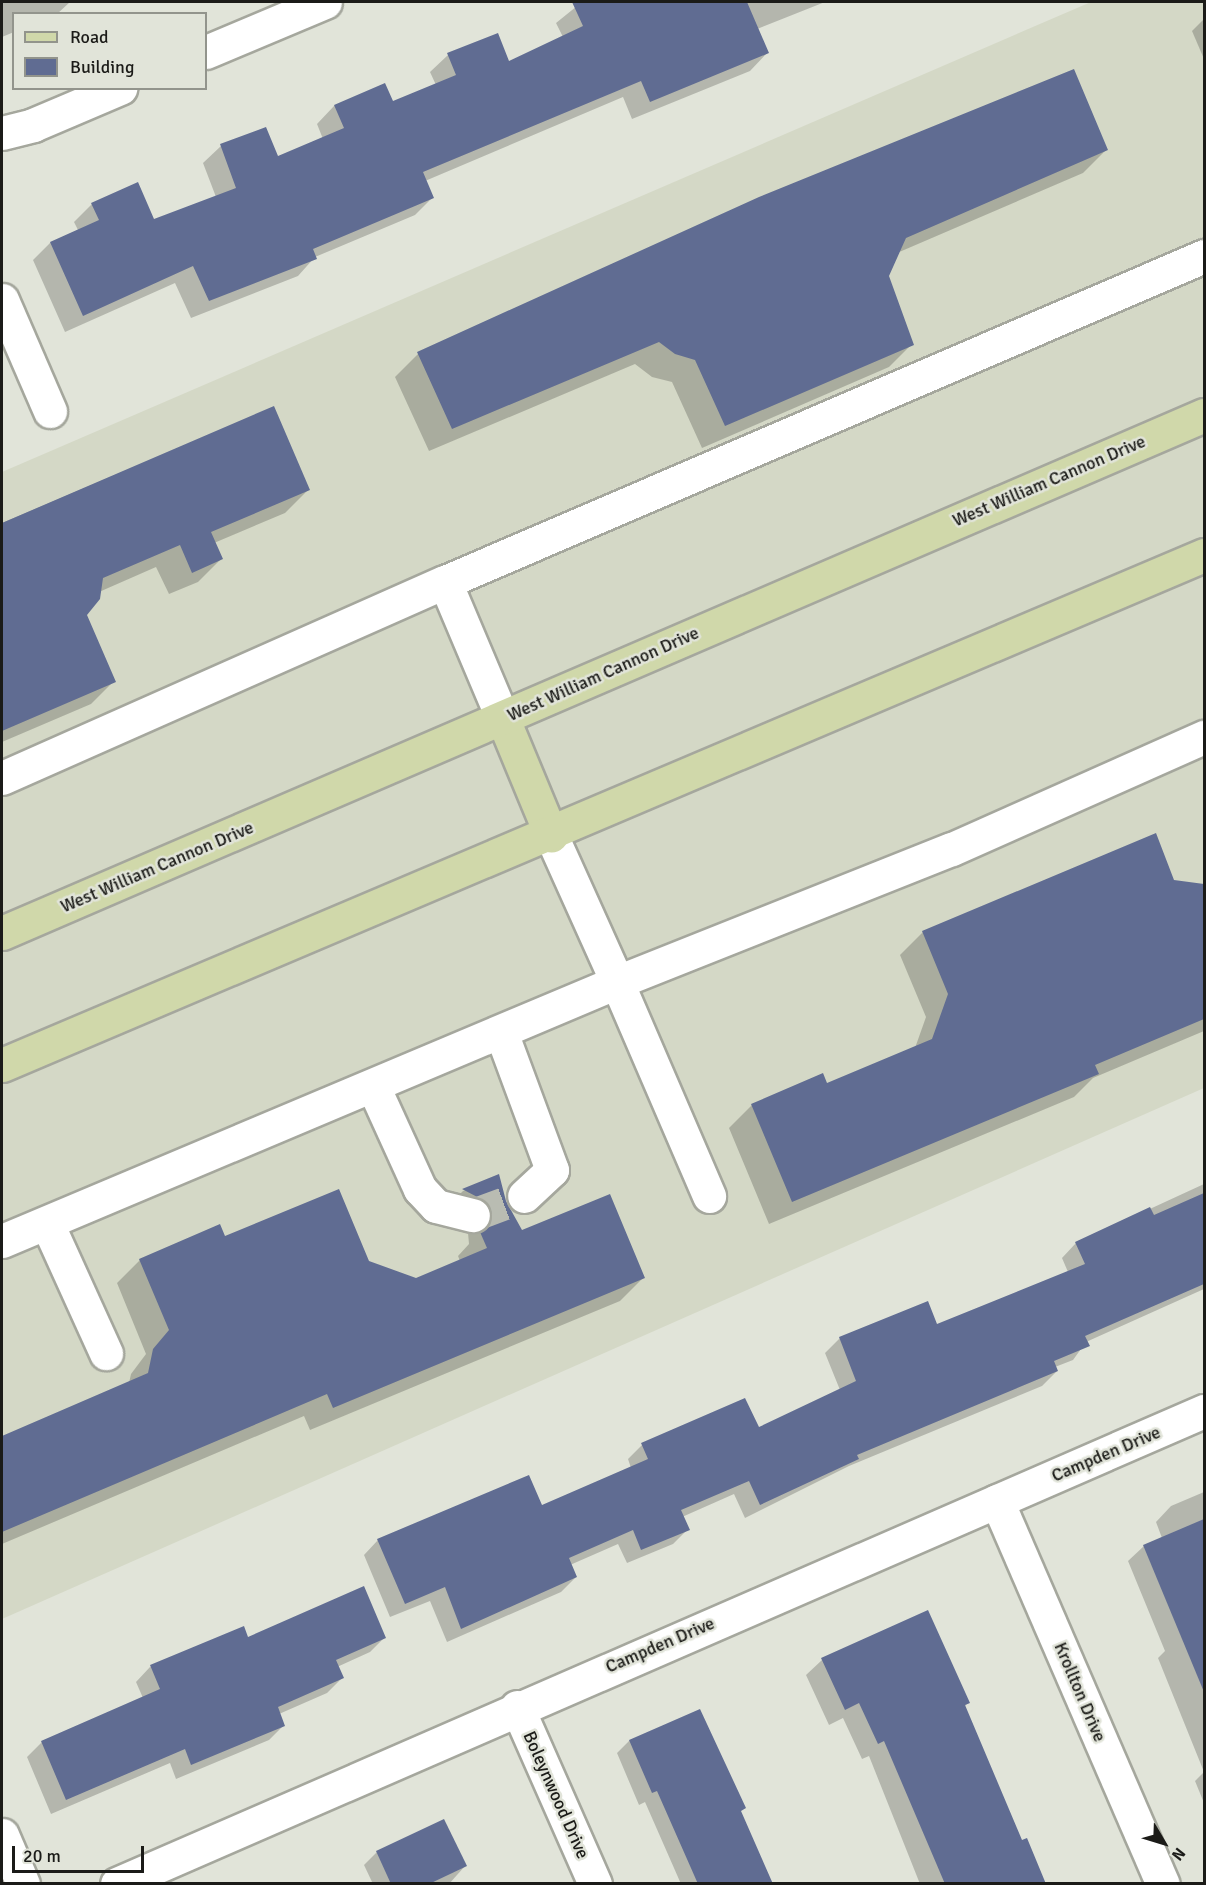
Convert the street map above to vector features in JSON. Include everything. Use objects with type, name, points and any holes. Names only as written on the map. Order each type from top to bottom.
[{"type":"main road","name":"West William Cannon Drive","points":[[2,933],[1204,415]]},
{"type":"main road","points":[[2,1065],[551,835],[1204,555]]},
{"type":"main road","points":[[503,719],[551,835]]},
{"type":"street","points":[[207,52],[325,2]]},
{"type":"street","points":[[2,133],[33,125],[115,90]]},
{"type":"street","points":[[2,778],[445,582],[1204,256]]},
{"type":"street","points":[[2,300],[50,411]]},
{"type":"street","points":[[445,582],[503,719]]},
{"type":"street","points":[[2,1241],[617,982],[952,849],[1204,737]]},
{"type":"street","points":[[551,835],[709,1196]]},
{"type":"street","points":[[501,1032],[552,1170],[524,1196]]},
{"type":"street","points":[[373,1086],[420,1189],[436,1206],[473,1215]]},
{"type":"street","points":[[47,1223],[106,1353]]},
{"type":"street","name":"Campden Drive","points":[[117,1884],[517,1707],[1204,1411]]},
{"type":"street","name":"Krollton Drive","points":[[997,1501],[1163,1884]]},
{"type":"street","name":"Boleynwood Drive","points":[[517,1707],[596,1884]]},
{"type":"street","points":[[2,1835],[23,1884]]},
{"type":"shaded area","points":[[1091,2],[1204,2],[1204,1088],[2,1619],[2,472]]},
{"type":"building","points":[[572,2],[747,2],[769,53],[650,102],[641,81],[423,172],[434,198],[313,249],[317,259],[209,301],[193,266],[83,316],[50,242],[99,220],[91,203],[138,182],[154,219],[236,188],[220,144],[266,127],[278,156],[344,128],[334,105],[385,83],[393,101],[456,75],[447,53],[498,33],[509,61],[583,26]]},
{"type":"building","points":[[1074,69],[1108,150],[906,238],[889,276],[914,345],[725,426],[695,360],[675,354],[659,342],[452,429],[417,352],[759,197]]},
{"type":"building","points":[[274,406],[310,490],[211,532],[223,559],[192,573],[180,545],[103,578],[100,599],[87,615],[116,682],[2,731],[2,523]]},
{"type":"building","points":[[1156,833],[1174,880],[1204,884],[1204,1019],[1095,1065],[1099,1074],[792,1202],[751,1104],[823,1073],[827,1083],[932,1039],[948,994],[922,931]]},
{"type":"building","points":[[499,1174],[506,1201],[522,1230],[610,1194],[645,1278],[333,1408],[327,1394],[2,1532],[2,1436],[148,1373],[153,1349],[169,1330],[139,1259],[220,1224],[225,1236],[339,1189],[369,1261],[416,1278],[487,1248],[480,1232],[491,1220],[491,1209],[485,1201],[462,1189]]},
{"type":"building","points":[[1204,1193],[1204,1284],[1085,1336],[1090,1346],[1054,1361],[1058,1371],[857,1455],[859,1459],[760,1505],[749,1481],[681,1510],[690,1530],[641,1550],[633,1530],[569,1558],[577,1577],[461,1629],[445,1587],[405,1604],[377,1539],[529,1475],[542,1505],[648,1459],[641,1443],[745,1398],[759,1427],[856,1381],[839,1337],[928,1301],[937,1324],[1085,1264],[1075,1242],[1150,1207],[1154,1215]]},
{"type":"building","points":[[1204,1519],[1204,1692],[1143,1545]]},
{"type":"building","points":[[364,1586],[386,1638],[336,1660],[344,1678],[278,1707],[285,1726],[191,1765],[185,1749],[66,1800],[41,1741],[160,1689],[150,1665],[244,1626],[248,1637]]},
{"type":"building","points":[[928,1610],[970,1703],[965,1705],[1022,1840],[1027,1838],[1046,1884],[945,1884],[884,1741],[878,1744],[859,1703],[845,1710],[821,1658]]},
{"type":"building","points":[[700,1709],[746,1808],[741,1811],[773,1884],[698,1884],[657,1791],[652,1793],[629,1740]]},
{"type":"building","points":[[444,1819],[467,1866],[429,1884],[391,1884],[376,1851]]},
{"type":"tunnel","points":[[473,1215],[524,1196]]}]
